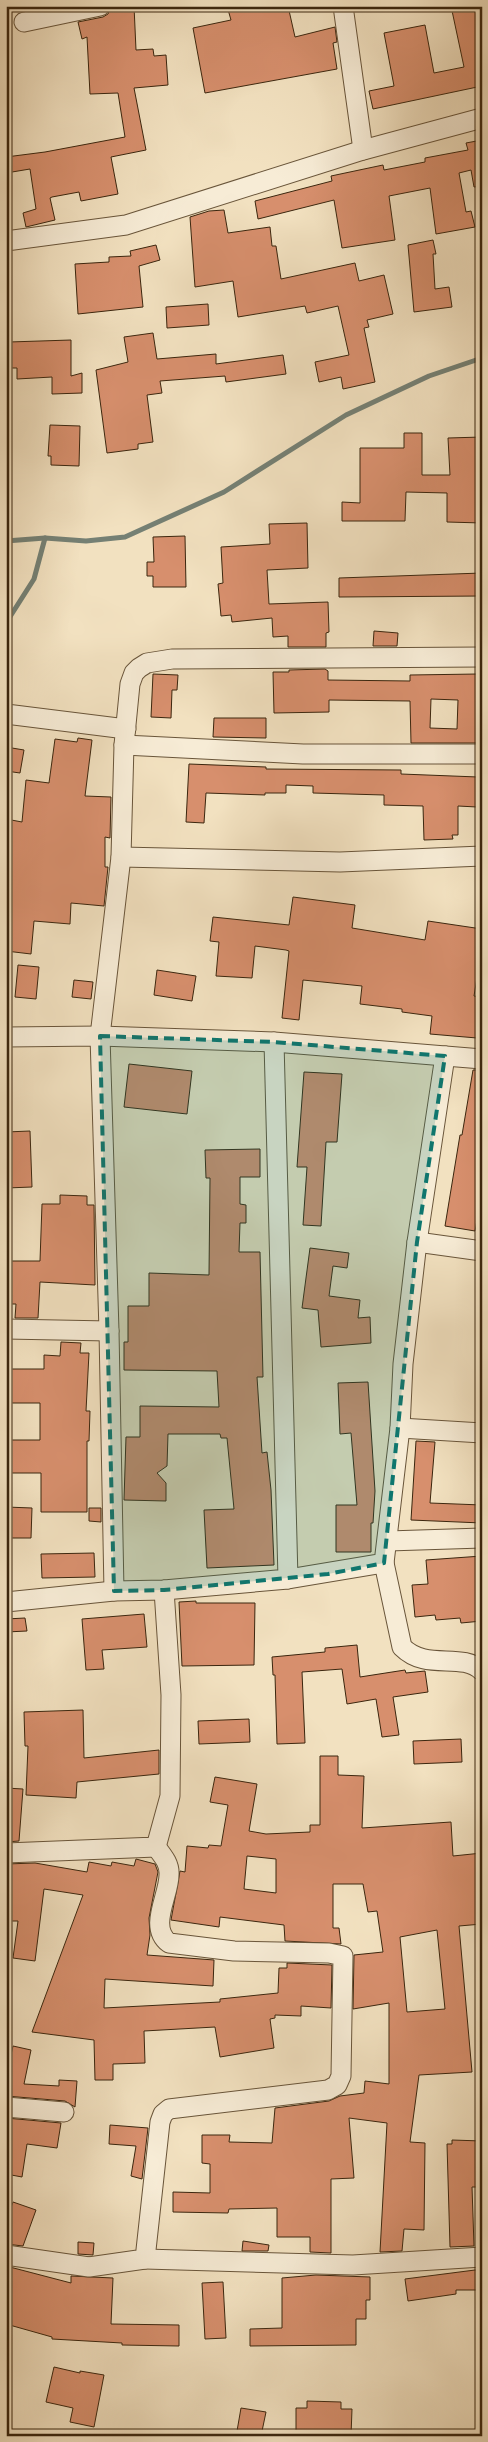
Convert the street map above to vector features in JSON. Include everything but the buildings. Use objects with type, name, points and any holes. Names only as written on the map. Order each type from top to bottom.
[{"type":"street","points":[[24,22],[100,6]]},
{"type":"street","points":[[343,6],[363,150]]},
{"type":"street","points":[[6,241],[126,225],[363,150],[482,118]]},
{"type":"street","points":[[114,1591],[109,1331],[100,1036],[121,857],[125,737],[130,684],[134,673],[147,664],[172,659],[482,658]]},
{"type":"street","points":[[6,714],[125,737],[303,754],[482,754]]},
{"type":"street","points":[[121,857],[340,862],[482,856]]},
{"type":"street","points":[[6,1037],[100,1036],[274,1042],[482,1059]]},
{"type":"street","points":[[274,1042],[288,1579]]},
{"type":"street","points":[[445,1056],[417,1242],[403,1364],[400,1428],[384,1563],[402,1647],[411,1656],[428,1661],[460,1662],[478,1667],[482,1671]]},
{"type":"street","points":[[417,1242],[482,1251]]},
{"type":"street","points":[[6,1329],[109,1331]]},
{"type":"street","points":[[400,1428],[482,1432]]},
{"type":"street","points":[[388,1541],[482,1538]]},
{"type":"street","points":[[6,1602],[114,1591],[164,1590],[288,1579],[384,1563]]},
{"type":"street","points":[[156,1847],[170,1796],[171,1695],[164,1590]]},
{"type":"street","points":[[6,1853],[156,1847]]},
{"type":"street","points":[[145,2259],[160,2122],[163,2114],[169,2109],[179,2106],[328,2090],[337,2086],[341,2076],[344,1964],[343,1956],[329,1952],[234,1951],[169,1942],[163,1938],[160,1932],[160,1921],[169,1875],[167,1861],[156,1847]]},
{"type":"street","points":[[6,2107],[64,2112]]},
{"type":"street","points":[[6,2255],[88,2267],[145,2259],[296,2265],[353,2265],[482,2257]]},
{"type":"highlighted area","points":[[100,1036],[274,1042],[445,1056],[417,1242],[384,1563],[328,1574],[164,1590],[114,1591]]},
{"type":"waterway","points":[[6,541],[45,538],[86,541],[125,537],[224,492],[346,415],[429,376],[482,358]]},
{"type":"waterway","points":[[6,623],[34,579],[45,538]]}]
